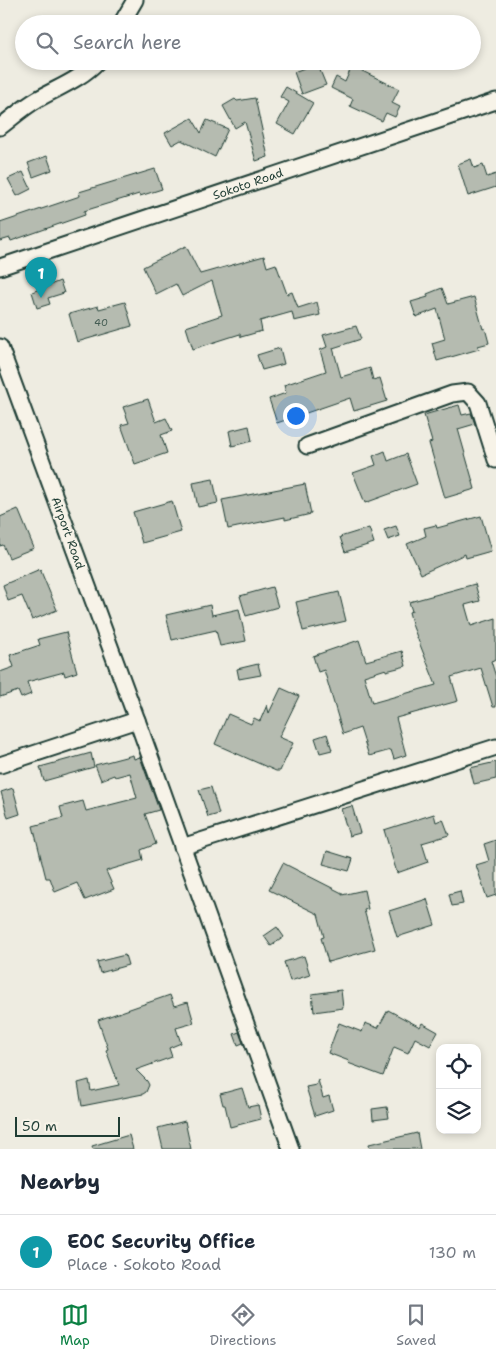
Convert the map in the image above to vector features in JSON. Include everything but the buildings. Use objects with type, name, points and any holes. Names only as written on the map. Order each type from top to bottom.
[{"type":"street","points":[[126,15],[135,0]]},
{"type":"street","points":[[0,127],[37,100],[88,70]]},
{"type":"street","name":"Sokoto Road","points":[[0,267],[496,101]]},
{"type":"street","name":"Airport Road","points":[[0,347],[137,720],[291,1149]]},
{"type":"street","points":[[307,446],[452,394],[468,392],[478,403],[496,460]]},
{"type":"street","points":[[0,765],[137,720]]},
{"type":"street","points":[[182,847],[496,747]]},
{"type":"place","name":"EOC Security Office","points":[[41,298]]}]
